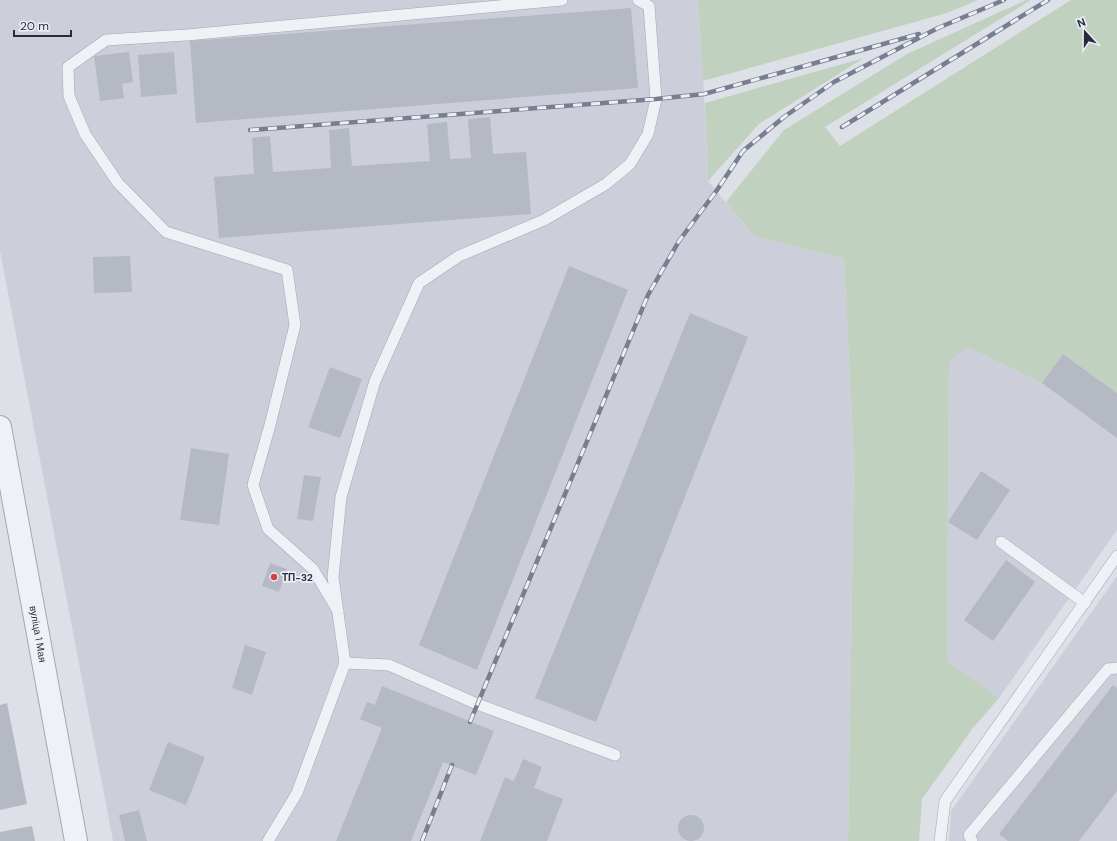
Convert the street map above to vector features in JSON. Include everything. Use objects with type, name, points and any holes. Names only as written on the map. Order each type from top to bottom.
[{"type":"street","name":"вуліца 1 Мая","points":[[0,427],[76,841]]},
{"type":"lane","points":[[338,611],[313,569],[268,529],[253,485],[270,425],[295,325],[287,270],[166,232],[118,183],[85,134],[69,96],[68,67],[106,40],[562,0]]},
{"type":"lane","points":[[268,841],[297,793],[345,663],[334,577],[341,497],[375,381],[419,283],[459,256],[544,220],[606,184],[630,164],[648,134],[656,99],[648,6],[638,0]]},
{"type":"lane","points":[[1000,542],[1085,603]]},
{"type":"lane","points":[[940,841],[945,801],[1117,556]]},
{"type":"lane","points":[[345,663],[388,665],[477,704],[615,755]]},
{"type":"lane","points":[[972,841],[969,835],[1108,669],[1117,668]]},
{"type":"shaded area","points":[[0,0],[698,0],[708,181],[754,236],[844,259],[854,461],[848,841],[113,841],[0,251]]},
{"type":"shaded area","points":[[968,346],[1042,383],[1063,354],[1117,393],[1117,530],[999,698],[947,661],[949,361]]},
{"type":"shaded area","points":[[1117,576],[1117,841],[949,841],[951,811]]},
{"type":"green space","points":[[698,0],[978,0],[947,13],[703,81]]},
{"type":"green space","points":[[1026,0],[1031,0],[825,127],[840,146],[1071,0],[1117,0],[1117,393],[1063,354],[1042,383],[968,347],[949,361],[947,661],[999,698],[973,728],[922,799],[919,841],[848,841],[854,461],[844,259],[754,236],[726,202],[784,130],[907,54]]},
{"type":"green space","points":[[864,58],[759,124],[708,181],[705,103]]},
{"type":"building","points":[[631,8],[638,88],[196,123],[190,41]]},
{"type":"building","points":[[129,52],[133,82],[122,84],[124,98],[100,101],[94,56]]},
{"type":"building","points":[[174,52],[177,94],[141,97],[138,55]]},
{"type":"building","points":[[490,117],[493,154],[526,152],[531,214],[219,238],[214,177],[254,174],[252,138],[270,136],[273,172],[331,168],[329,130],[349,128],[352,166],[430,161],[427,124],[447,122],[450,159],[471,158],[468,119]]},
{"type":"building","points":[[130,256],[132,292],[94,293],[93,257]]},
{"type":"building","points":[[569,266],[628,290],[477,670],[419,645]]},
{"type":"building","points":[[690,313],[748,337],[596,722],[535,698]]},
{"type":"building","points":[[1063,354],[1117,393],[1117,438],[1042,383]]},
{"type":"building","points":[[330,367],[362,379],[340,438],[308,427]]},
{"type":"building","points":[[191,448],[229,454],[219,525],[180,520]]},
{"type":"building","points":[[981,471],[1010,490],[977,540],[948,522]]},
{"type":"building","points":[[304,475],[321,477],[313,521],[297,519]]},
{"type":"building","points":[[1006,560],[1035,582],[993,641],[964,620]]},
{"type":"building","name":"ТП-32","points":[[270,563],[287,569],[279,592],[262,586]]},
{"type":"building","points":[[245,645],[266,652],[252,695],[232,688]]},
{"type":"building","points":[[1113,685],[1117,688],[1117,791],[1079,841],[1008,841],[999,834]]},
{"type":"building","points":[[382,686],[494,731],[476,775],[443,762],[411,841],[336,841],[382,728],[360,719],[367,702],[375,705]]},
{"type":"building","points":[[7,703],[27,804],[0,810],[0,705]]},
{"type":"building","points":[[168,742],[205,757],[186,805],[149,790]]},
{"type":"building","points":[[523,759],[542,767],[534,788],[563,799],[547,841],[480,841],[505,777],[514,781]]},
{"type":"building","points":[[139,810],[147,841],[125,841],[119,815]]},
{"type":"building","points":[[691,815],[700,819],[704,828],[700,837],[691,841],[682,837],[678,828],[682,819]]},
{"type":"building","points":[[32,826],[35,841],[0,841],[0,832]]},
{"type":"railway","points":[[470,722],[648,295],[679,241],[717,190],[743,151],[784,117],[834,82],[938,28],[1004,0]]},
{"type":"railway","points":[[842,127],[1048,0]]},
{"type":"railway","points":[[250,130],[704,94],[919,34]]},
{"type":"railway","points":[[422,841],[452,765]]},
{"type":"place","name":"ТП-32","points":[[274,577]]}]
